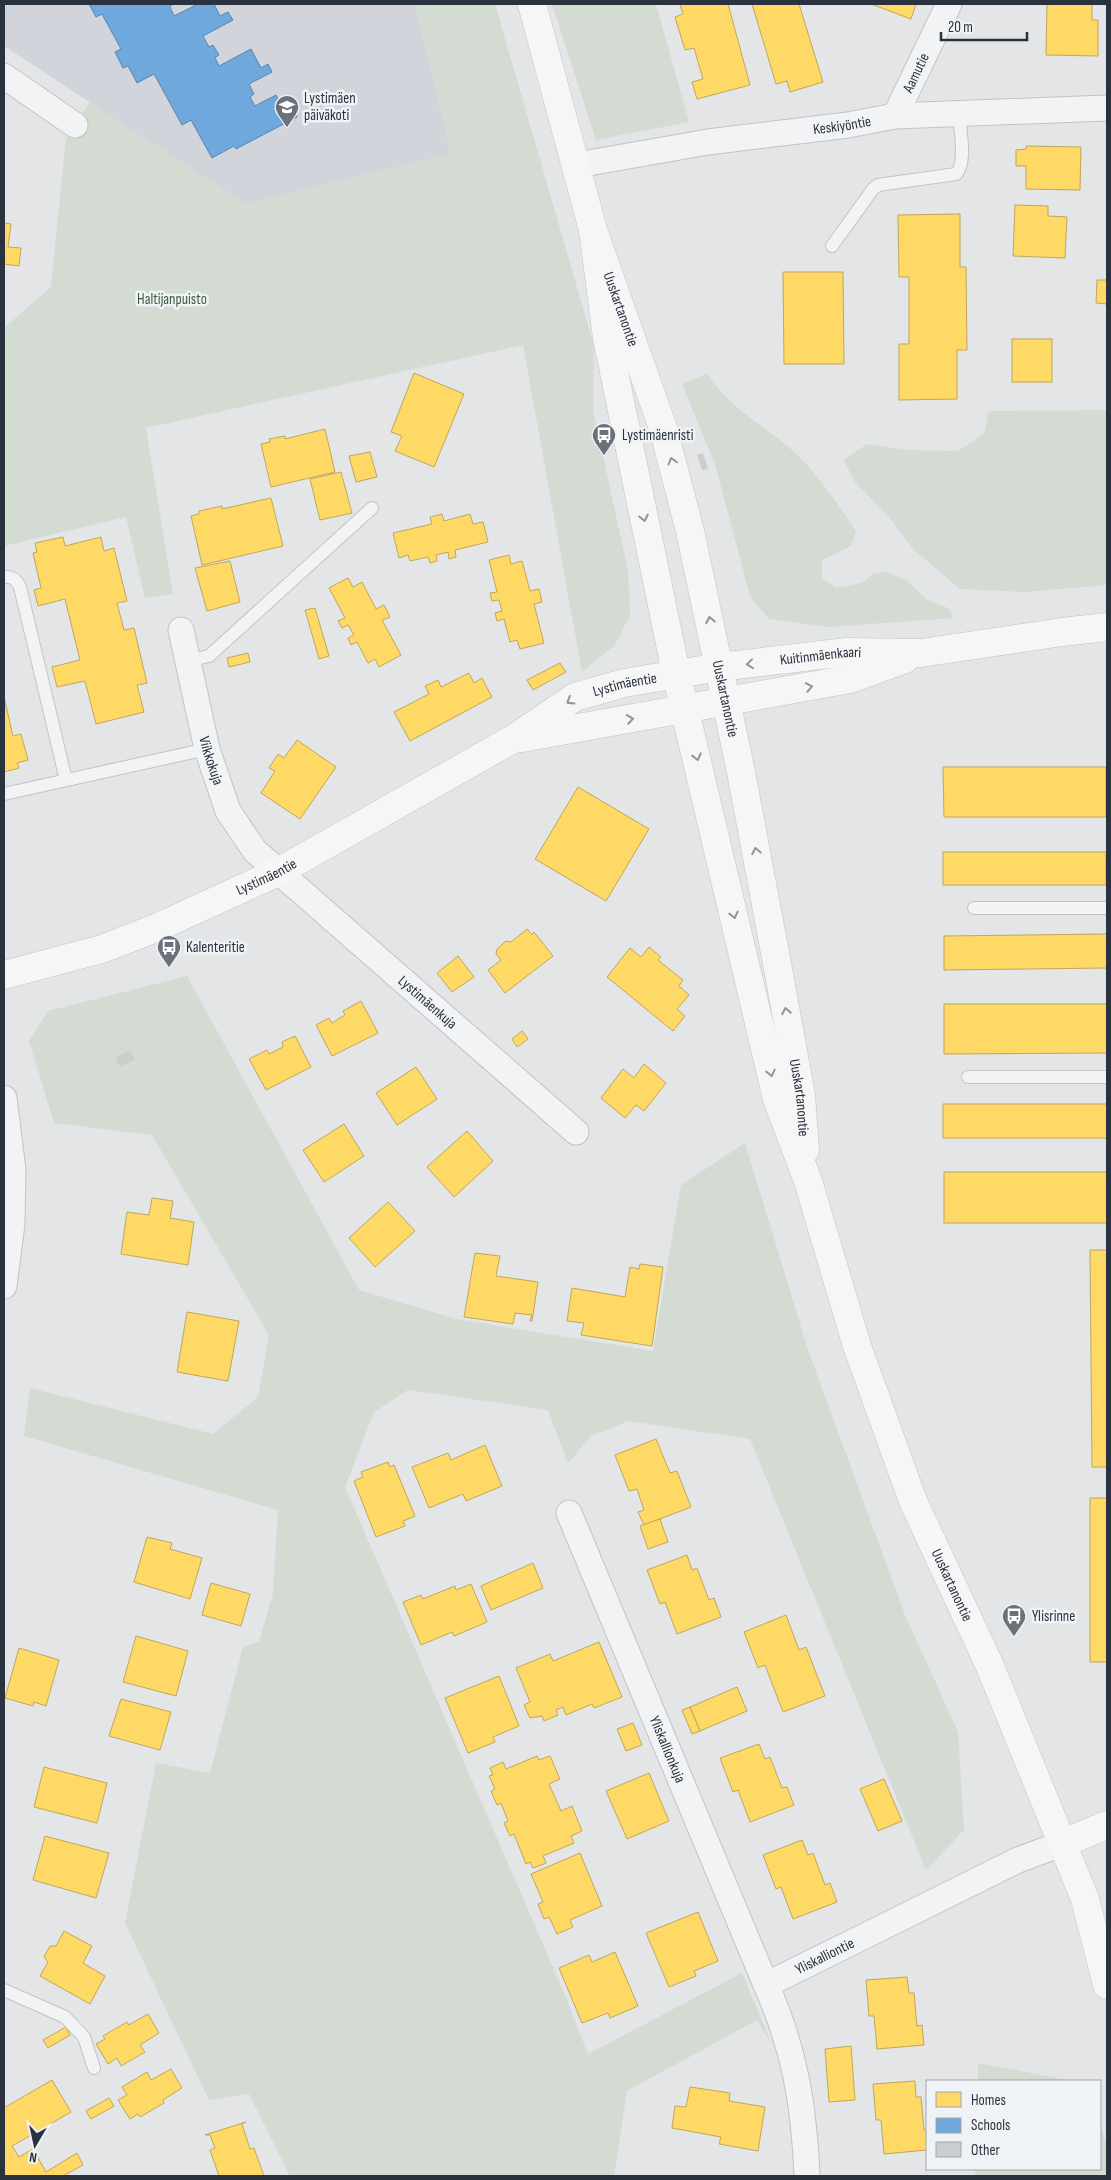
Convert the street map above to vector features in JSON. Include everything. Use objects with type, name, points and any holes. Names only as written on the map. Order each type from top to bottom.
[{"type":"main road","name":"Uuskartanontie","points":[[532,4],[593,230],[664,428],[690,531],[727,702],[802,1095],[808,1181]]},
{"type":"main road","name":"Uuskartanontie","points":[[593,230],[607,338],[676,673],[777,1099],[808,1181],[857,1346],[913,1501],[989,1664],[1084,1899],[1107,1985]]},
{"type":"main road","name":"Kuitinmäenkaari","points":[[719,667],[847,652],[921,653],[1062,632],[1107,628]]},
{"type":"main road","name":"Kuitinmäenkaari","points":[[727,702],[850,679],[921,653]]},
{"type":"main road","name":"Lystimäentie","points":[[4,975],[102,948],[156,928],[278,872],[513,740],[575,697],[624,683],[719,667]]},
{"type":"main road","name":"Lystimäentie","points":[[513,740],[727,702]]},
{"type":"main road","points":[[1061,1844],[1107,1825]]},
{"type":"street","name":"Aamutie","points":[[895,116],[949,4]]},
{"type":"street","points":[[4,76],[75,125]]},
{"type":"street","name":"Keskiyöntie","points":[[577,165],[708,142],[848,125],[895,116],[1107,108]]},
{"type":"street","name":"Viikkokuja","points":[[181,630],[207,749],[228,811],[255,851],[278,872]]},
{"type":"street","name":"Lystimäenkuja","points":[[278,872],[576,1132]]},
{"type":"street","points":[[4,1098],[13,1170],[12,1224],[4,1286]]},
{"type":"street","name":"Yliskallionkuja","points":[[569,1514],[766,1985]]},
{"type":"street","name":"Yliskalliontie","points":[[766,1985],[1018,1860],[1061,1844]]},
{"type":"street","points":[[766,1985],[788,2040],[798,2082],[805,2129],[807,2176]]},
{"type":"lane","points":[[832,246],[873,188],[878,185],[956,174],[960,170],[962,162],[959,114]]},
{"type":"lane","points":[[187,661],[209,656],[372,508]]},
{"type":"lane","points":[[4,577],[17,580],[20,586],[66,780]]},
{"type":"lane","points":[[4,794],[207,749]]},
{"type":"lane","points":[[974,908],[1107,908]]},
{"type":"lane","points":[[968,1077],[1107,1077]]},
{"type":"lane","points":[[4,1990],[65,2017],[84,2036],[94,2068]]},
{"type":"shaded area","name":"Lystimäen päiväkoti","points":[[4,4],[415,4],[451,154],[245,204],[4,46]]},
{"type":"green space","name":"Haltijanpuisto","points":[[415,4],[495,4],[594,346],[593,410],[628,571],[630,615],[615,645],[582,672],[523,345],[146,428],[173,594],[145,598],[126,517],[4,546],[4,328],[51,287],[66,138],[90,102],[245,204],[451,154]]},
{"type":"green space","points":[[552,4],[656,4],[689,122],[596,140]]},
{"type":"green space","points":[[707,374],[727,398],[784,443],[803,461],[827,490],[856,531],[851,546],[822,560],[822,578],[836,588],[862,583],[873,574],[886,572],[908,581],[926,599],[950,609],[953,618],[828,627],[769,619],[750,596],[715,464],[682,384]]},
{"type":"green space","points":[[1107,410],[1107,585],[1025,592],[960,589],[914,550],[889,517],[854,481],[844,460],[867,444],[907,450],[958,451],[984,434],[989,411]]},
{"type":"green space","points":[[187,976],[359,1290],[456,1319],[653,1351],[681,1185],[745,1143],[808,1350],[905,1615],[958,1732],[964,1830],[926,1870],[750,1439],[628,1421],[591,1436],[568,1463],[548,1410],[408,1390],[374,1412],[345,1487],[564,1993],[588,2054],[742,1973],[772,2045],[757,2020],[627,2091],[614,2176],[290,2176],[249,2094],[209,2100],[125,1923],[156,1763],[210,1773],[243,1647],[259,1642],[273,1593],[278,1510],[24,1436],[30,1388],[213,1434],[258,1397],[269,1335],[152,1135],[54,1123],[29,1041],[48,1011]]},
{"type":"green space","points":[[978,2063],[1068,2080],[978,2080]]},
{"type":"green space","points":[[1101,2129],[1107,2144],[1107,2176],[975,2176],[975,2170],[1101,2170]]},
{"type":"building: Homes","points":[[680,4],[728,4],[750,85],[697,99],[692,82],[703,79],[694,48],[685,50],[675,17],[683,14]]},
{"type":"building: Homes","points":[[752,4],[799,4],[823,82],[790,92],[787,81],[776,84]]},
{"type":"building: Homes","points":[[871,4],[916,4],[911,19]]},
{"type":"building: Homes","points":[[1047,4],[1092,4],[1092,20],[1098,20],[1098,56],[1046,55]]},
{"type":"building: Homes","points":[[1026,146],[1081,147],[1080,190],[1026,189],[1026,166],[1016,166],[1016,150],[1026,149]]},
{"type":"building: Homes","points":[[1015,205],[1048,206],[1048,216],[1067,217],[1065,258],[1013,256]]},
{"type":"building: Homes","points":[[960,214],[960,267],[966,267],[967,350],[957,350],[957,399],[899,400],[899,344],[909,344],[909,277],[899,277],[898,215]]},
{"type":"building: Homes","points":[[4,223],[11,224],[8,247],[21,248],[19,266],[4,264]]},
{"type":"building: Homes","points":[[783,272],[843,272],[844,364],[784,364]]},
{"type":"building: Homes","points":[[1097,280],[1107,280],[1107,304],[1096,303]]},
{"type":"building: Homes","points":[[1012,339],[1052,339],[1052,382],[1012,382]]},
{"type":"building: Homes","points":[[414,373],[464,394],[434,467],[395,451],[402,436],[391,432]]},
{"type":"building: Homes","points":[[325,429],[335,472],[271,487],[261,444],[270,442],[269,439],[285,436],[285,439]]},
{"type":"building: Homes","points":[[370,452],[377,477],[356,482],[349,456]]},
{"type":"building: Homes","points":[[341,472],[352,513],[320,520],[310,479]]},
{"type":"building: Homes","points":[[271,498],[283,546],[202,565],[191,516],[199,514],[199,511],[222,506],[222,509]]},
{"type":"building: Homes","points":[[442,514],[444,521],[470,514],[473,524],[483,522],[488,542],[455,550],[456,557],[449,559],[448,552],[436,555],[437,561],[430,563],[428,557],[410,561],[408,555],[399,558],[393,533],[432,524],[430,517]]},
{"type":"building: Homes","points":[[63,537],[65,546],[101,537],[104,551],[114,548],[127,601],[117,603],[124,630],[134,628],[147,683],[137,685],[144,712],[96,724],[85,681],[57,687],[52,667],[80,660],[65,599],[38,606],[34,590],[41,588],[33,553],[37,552],[35,543]]},
{"type":"building: Homes","points":[[509,555],[511,564],[522,561],[530,591],[539,589],[542,602],[534,604],[544,643],[520,649],[517,640],[510,642],[504,619],[497,621],[495,613],[502,611],[499,600],[492,601],[490,593],[497,592],[489,560]]},
{"type":"building: Homes","points":[[230,561],[240,602],[207,611],[195,568]]},
{"type":"building: Homes","points":[[348,578],[353,587],[362,582],[376,609],[384,605],[390,617],[382,620],[401,655],[379,667],[375,659],[368,663],[357,642],[351,645],[348,638],[354,635],[348,625],[342,628],[338,621],[345,618],[329,588]]},
{"type":"building: Homes","points":[[315,608],[329,656],[319,659],[305,610]]},
{"type":"building: Homes","points":[[248,653],[250,662],[229,667],[227,658]]},
{"type":"building: Homes","points":[[560,663],[566,672],[533,690],[527,680]]},
{"type":"building: Homes","points":[[469,673],[474,683],[482,678],[492,697],[410,741],[394,712],[429,694],[425,686],[438,680],[441,687]]},
{"type":"building: Homes","points":[[4,697],[13,736],[21,734],[28,760],[17,763],[19,768],[4,772]]},
{"type":"building: Homes","points":[[297,740],[336,767],[300,819],[261,793],[275,771],[269,768],[278,754],[284,758]]},
{"type":"building: Homes","points":[[943,767],[1106,767],[1106,817],[944,817]]},
{"type":"building: Homes","points":[[578,787],[649,829],[606,901],[535,859]]},
{"type":"building: Homes","points":[[943,852],[1106,852],[1106,885],[943,885]]},
{"type":"building: Homes","points":[[527,929],[532,935],[534,932],[553,956],[505,993],[488,970],[501,960],[496,954],[497,949],[506,941],[511,942]]},
{"type":"building: Homes","points":[[1107,934],[1107,968],[944,970],[944,936]]},
{"type":"building: Homes","points":[[649,947],[661,957],[658,960],[683,980],[679,986],[689,995],[677,1009],[685,1016],[673,1031],[607,977],[630,948],[641,957]]},
{"type":"building: Homes","points":[[458,956],[474,977],[452,992],[437,973]]},
{"type":"building: Homes","points":[[361,1001],[378,1033],[332,1056],[316,1025],[329,1018],[332,1023],[345,1015],[343,1011]]},
{"type":"building: Homes","points":[[944,1004],[1107,1004],[1107,1053],[944,1054]]},
{"type":"building: Homes","points":[[522,1031],[528,1039],[517,1047],[512,1039]]},
{"type":"building: Homes","points":[[295,1036],[311,1067],[266,1090],[249,1059],[267,1050],[269,1054],[283,1047],[282,1042]]},
{"type":"building: Homes","points":[[644,1064],[666,1083],[644,1111],[636,1105],[625,1118],[601,1098],[623,1069],[634,1078]]},
{"type":"building: Homes","points":[[416,1067],[437,1099],[397,1125],[376,1093]]},
{"type":"building: Homes","points":[[943,1104],[1107,1104],[1107,1138],[943,1138]]},
{"type":"building: Homes","points":[[344,1124],[364,1156],[324,1182],[303,1150]]},
{"type":"building: Homes","points":[[467,1131],[493,1161],[454,1197],[427,1167]]},
{"type":"building: Homes","points":[[944,1172],[1107,1172],[1107,1223],[944,1223]]},
{"type":"building: Homes","points":[[152,1198],[173,1201],[170,1218],[194,1222],[188,1265],[121,1254],[127,1212],[149,1215]]},
{"type":"building: Homes","points":[[388,1202],[415,1231],[375,1267],[349,1238]]},
{"type":"building: Homes","points":[[1090,1250],[1107,1250],[1107,1467],[1092,1467]]},
{"type":"building: Homes","points":[[475,1253],[500,1256],[496,1276],[538,1282],[532,1321],[530,1321],[532,1315],[515,1313],[513,1324],[464,1317]]},
{"type":"building: Homes","points":[[640,1264],[663,1267],[652,1346],[581,1335],[584,1323],[567,1321],[572,1288],[625,1297],[630,1267],[639,1269]]},
{"type":"building: Homes","points":[[187,1312],[239,1321],[228,1381],[177,1372]]},
{"type":"building: Homes","points":[[656,1439],[670,1473],[677,1471],[691,1507],[644,1525],[638,1512],[644,1510],[637,1489],[629,1491],[615,1455]]},
{"type":"building: Homes","points":[[485,1445],[502,1486],[466,1501],[463,1494],[429,1508],[412,1467],[448,1453],[451,1460]]},
{"type":"building: Homes","points":[[388,1462],[390,1467],[394,1465],[415,1516],[403,1521],[405,1526],[376,1537],[354,1481],[363,1477],[361,1472]]},
{"type":"building: Homes","points":[[1090,1498],[1107,1498],[1107,1662],[1090,1662]]},
{"type":"building: Homes","points":[[660,1519],[668,1542],[648,1549],[640,1526]]},
{"type":"building: Homes","points":[[147,1537],[172,1543],[170,1549],[202,1558],[190,1599],[134,1582]]},
{"type":"building: Homes","points":[[687,1555],[692,1570],[697,1568],[709,1600],[714,1598],[721,1617],[677,1634],[665,1602],[660,1604],[647,1570]]},
{"type":"building: Homes","points":[[533,1563],[543,1588],[491,1610],[481,1586]]},
{"type":"building: Homes","points":[[211,1583],[250,1594],[241,1626],[202,1615]]},
{"type":"building: Homes","points":[[471,1584],[487,1622],[454,1636],[452,1632],[421,1645],[403,1602],[421,1595],[423,1599],[455,1586],[456,1590]]},
{"type":"building: Homes","points":[[786,1615],[799,1650],[806,1647],[825,1696],[783,1712],[765,1665],[758,1668],[744,1632]]},
{"type":"building: Homes","points":[[136,1636],[188,1651],[176,1696],[123,1682]]},
{"type":"building: Homes","points":[[599,1642],[622,1697],[594,1708],[592,1704],[566,1715],[563,1707],[556,1710],[558,1715],[544,1721],[542,1716],[530,1718],[524,1705],[530,1702],[516,1668],[550,1654],[553,1661]]},
{"type":"building: Homes","points":[[19,1648],[59,1660],[46,1706],[34,1702],[33,1706],[5,1698]]},
{"type":"building: Homes","points":[[499,1676],[519,1726],[493,1737],[495,1742],[468,1753],[445,1698]]},
{"type":"building: Homes","points":[[737,1687],[747,1711],[700,1731],[690,1707]]},
{"type":"building: Homes","points":[[121,1699],[171,1712],[160,1750],[109,1736]]},
{"type":"building: Homes","points":[[690,1707],[700,1731],[692,1734],[682,1710]]},
{"type":"building: Homes","points":[[633,1723],[642,1745],[626,1751],[617,1729]]},
{"type":"building: Homes","points":[[759,1744],[765,1759],[770,1757],[782,1788],[787,1787],[794,1805],[750,1822],[738,1790],[733,1792],[720,1758]]},
{"type":"building: Homes","points":[[537,1756],[539,1760],[550,1756],[560,1779],[549,1784],[561,1811],[572,1806],[582,1831],[571,1836],[574,1843],[543,1856],[546,1863],[533,1868],[530,1862],[526,1864],[514,1834],[510,1836],[504,1823],[508,1821],[501,1803],[497,1805],[491,1791],[495,1789],[489,1776],[493,1775],[490,1768],[503,1762],[506,1769]]},
{"type":"building: Homes","points":[[44,1767],[107,1783],[97,1823],[34,1807]]},
{"type":"building: Homes","points":[[649,1773],[669,1821],[627,1839],[606,1791]]},
{"type":"building: Homes","points":[[884,1779],[902,1821],[878,1831],[860,1789]]},
{"type":"building: Homes","points":[[45,1836],[109,1853],[96,1898],[33,1880]]},
{"type":"building: Homes","points":[[802,1840],[808,1855],[813,1853],[825,1885],[830,1883],[837,1902],[793,1919],[781,1887],[776,1889],[763,1855]]},
{"type":"building: Homes","points":[[580,1853],[602,1906],[570,1920],[573,1927],[557,1934],[549,1917],[544,1919],[538,1904],[543,1902],[531,1874]]},
{"type":"building: Homes","points":[[698,1912],[718,1961],[694,1971],[696,1976],[669,1987],[646,1933]]},
{"type":"building: Homes","points":[[64,1931],[92,1946],[83,1963],[105,1976],[90,2004],[40,1976],[48,1962],[44,1957],[50,1946],[56,1946]]},
{"type":"building: Homes","points":[[615,1952],[638,2006],[610,2018],[608,2013],[582,2023],[559,1968],[589,1955],[592,1962]]},
{"type":"building: Homes","points":[[907,1977],[909,1993],[914,1993],[917,2026],[922,2025],[924,2045],[877,2049],[874,2016],[869,2016],[866,1980]]},
{"type":"building: Homes","points":[[148,2014],[159,2033],[140,2045],[145,2052],[121,2066],[117,2058],[108,2064],[96,2044],[105,2039],[103,2036],[127,2022],[129,2025]]},
{"type":"building: Homes","points":[[66,2027],[70,2035],[48,2048],[43,2040]]},
{"type":"building: Homes","points":[[851,2046],[855,2100],[829,2102],[825,2049]]},
{"type":"building: Homes","points":[[171,2069],[182,2088],[163,2100],[164,2103],[140,2117],[138,2114],[130,2119],[118,2100],[127,2095],[122,2087],[147,2072],[151,2080]]},
{"type":"building: Homes","points":[[52,2080],[71,2112],[12,2146],[19,2157],[33,2149],[46,2172],[77,2153],[83,2165],[63,2176],[4,2176],[4,2108]]},
{"type":"building: Homes","points":[[915,2081],[916,2097],[921,2097],[924,2130],[926,2130],[926,2150],[884,2154],[881,2120],[876,2120],[873,2084]]},
{"type":"building: Homes","points":[[690,2087],[730,2093],[729,2101],[765,2107],[758,2151],[719,2144],[721,2137],[672,2128],[675,2106],[686,2107]]},
{"type":"building: Homes","points":[[109,2098],[114,2106],[91,2119],[86,2111]]},
{"type":"building: Homes","points":[[246,2122],[242,2124],[250,2149],[254,2148],[264,2176],[219,2176],[210,2150],[215,2148],[210,2135],[205,2135]]},
{"type":"building: Schools","points":[[89,4],[173,4],[170,7],[174,16],[198,4],[214,4],[220,16],[228,12],[233,20],[203,36],[209,47],[213,45],[219,55],[215,58],[219,66],[251,49],[261,68],[268,64],[272,72],[249,84],[254,94],[250,97],[255,106],[276,95],[285,113],[293,109],[297,117],[236,149],[234,146],[212,158],[191,120],[182,125],[154,74],[137,83],[128,66],[123,68],[115,52],[121,49],[102,14],[96,17]]},
{"type":"building: Other","points":[[703,453],[708,469],[702,470],[697,455]]},
{"type":"building: Other","points":[[130,1050],[135,1059],[120,1067],[115,1058]]},
{"type":"place","name":"Lystimäen päiväkoti","points":[[287,128]]},
{"type":"place","name":"Lystimäenristi","points":[[604,456]]},
{"type":"place","name":"Kalenteritie","points":[[169,968]]},
{"type":"place","name":"Ylisrinne","points":[[1014,1637]]}]
